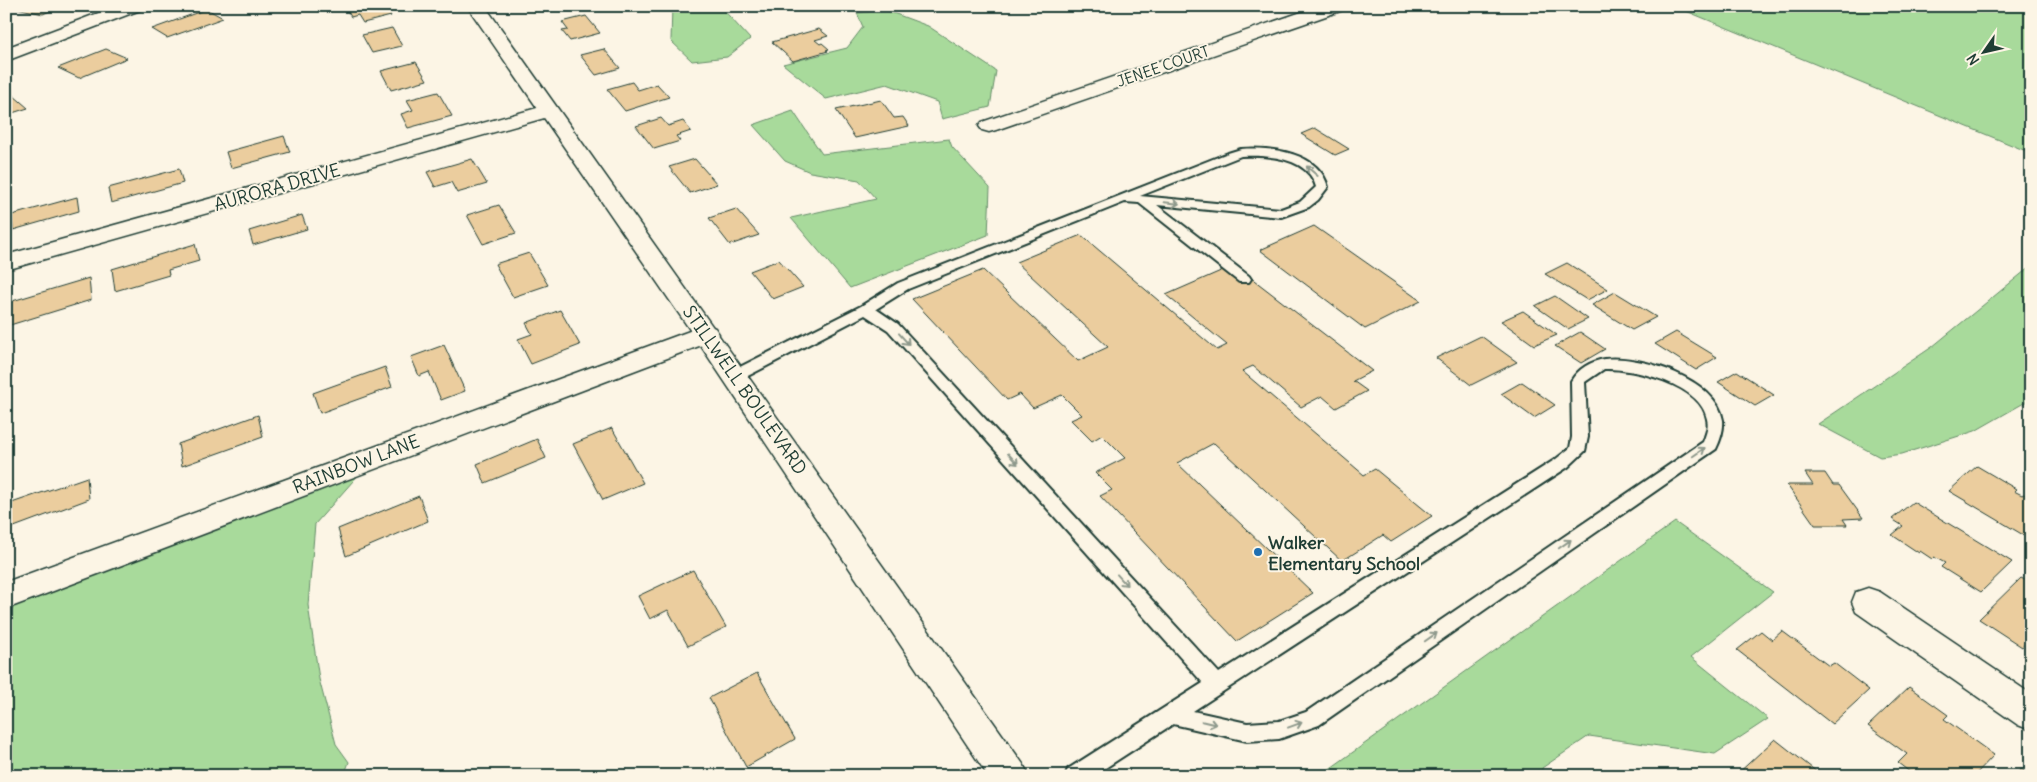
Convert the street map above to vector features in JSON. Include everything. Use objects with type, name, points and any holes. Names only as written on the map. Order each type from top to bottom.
[{"type":"street","points":[[6,55],[134,6]]},
{"type":"street","name":"STILLWELL BOULEVARD","points":[[476,6],[706,334],[1010,776]]},
{"type":"street","name":"JENEE COURT","points":[[989,126],[1337,6]]},
{"type":"street","name":"AURORA DRIVE","points":[[6,263],[548,111]]},
{"type":"street","name":"RAINBOW LANE","points":[[6,596],[706,334]]},
{"type":"street","points":[[1868,602],[2031,714]]},
{"type":"lane","points":[[735,376],[866,309],[903,286],[1123,198],[1243,151],[1270,152],[1296,161],[1317,175],[1322,187],[1316,198],[1302,207],[1281,213],[1123,198]]},
{"type":"lane","points":[[1143,200],[1244,279]]},
{"type":"lane","points":[[866,309],[893,327],[1216,684]]},
{"type":"lane","points":[[1075,776],[1170,714],[1216,684],[1562,463],[1577,450],[1580,431],[1578,381],[1589,370],[1603,364],[1625,365],[1650,370],[1673,378],[1692,390],[1712,410],[1715,417],[1716,430],[1710,445],[1312,719],[1279,730],[1247,732],[1170,714]]},
{"type":"green space","points":[[672,6],[720,6],[750,39],[727,57],[692,61],[671,41]]},
{"type":"green space","points":[[1674,6],[2031,6],[2031,153]]},
{"type":"green space","points":[[885,10],[928,26],[996,71],[990,107],[942,119],[937,102],[887,84],[826,99],[783,64],[847,48],[863,27],[857,13]]},
{"type":"green space","points":[[793,111],[822,154],[949,139],[952,147],[990,188],[988,235],[850,288],[791,218],[876,199],[859,180],[810,172],[785,161],[753,125]]},
{"type":"green space","points":[[2031,266],[2031,399],[1975,431],[1902,454],[1880,457],[1818,424],[1932,347]]},
{"type":"green space","points":[[361,472],[315,524],[308,605],[319,679],[336,744],[349,762],[344,776],[6,776],[6,607]]},
{"type":"green space","points":[[1675,522],[1773,592],[1691,657],[1768,719],[1715,754],[1589,736],[1542,768],[1543,776],[1336,776],[1328,770]]},
{"type":"building","points":[[21,6],[61,6],[43,14],[17,8]]},
{"type":"building","points":[[345,6],[385,6],[391,16],[363,23],[358,15],[351,17]]},
{"type":"building","points":[[623,6],[650,6],[629,12]]},
{"type":"building","points":[[1232,6],[1261,6],[1241,11]]},
{"type":"building","points":[[207,9],[223,18],[167,38],[152,29]]},
{"type":"building","points":[[586,16],[600,33],[570,41],[562,31],[568,30],[562,22]]},
{"type":"building","points":[[392,28],[402,46],[372,53],[362,35]]},
{"type":"building","points":[[819,29],[828,36],[815,40],[820,44],[822,43],[829,49],[826,50],[828,51],[793,61],[772,42]]},
{"type":"building","points":[[106,49],[127,58],[79,78],[58,68]]},
{"type":"building","points":[[604,49],[620,68],[596,75],[580,55]]},
{"type":"building","points":[[416,62],[427,80],[391,90],[381,71]]},
{"type":"building","points":[[632,82],[638,90],[657,84],[669,97],[625,111],[607,89]]},
{"type":"building","points":[[6,89],[28,108],[6,115]]},
{"type":"building","points":[[438,92],[452,116],[408,128],[401,114],[413,110],[407,100]]},
{"type":"building","points":[[881,100],[894,118],[903,117],[909,126],[855,138],[836,110]]},
{"type":"building","points":[[661,118],[668,126],[683,121],[691,131],[676,136],[680,141],[654,149],[636,126]]},
{"type":"building","points":[[1315,128],[1349,149],[1335,155],[1301,134]]},
{"type":"building","points":[[284,136],[290,152],[231,168],[226,152]]},
{"type":"building","points":[[472,159],[487,184],[457,193],[451,182],[435,187],[427,172]]},
{"type":"building","points":[[695,159],[717,184],[690,193],[669,167]]},
{"type":"building","points":[[179,169],[183,183],[111,203],[108,188]]},
{"type":"building","points":[[77,197],[79,211],[13,230],[12,215]]},
{"type":"building","points":[[499,205],[516,233],[483,244],[467,215]]},
{"type":"building","points":[[736,209],[759,235],[730,245],[709,218]]},
{"type":"building","points":[[302,215],[307,229],[253,245],[249,231]]},
{"type":"building","points":[[1314,226],[1421,301],[1365,329],[1260,250]]},
{"type":"building","points":[[1081,235],[1217,350],[1227,345],[1166,295],[1223,270],[1239,282],[1250,277],[1372,371],[1353,381],[1367,391],[1336,408],[1322,396],[1301,407],[1253,366],[1242,371],[1364,475],[1375,469],[1432,516],[1391,542],[1383,535],[1342,561],[1214,443],[1177,463],[1313,593],[1237,641],[1100,496],[1112,490],[1095,473],[1125,458],[1102,435],[1092,441],[1071,420],[1082,415],[1062,395],[1033,408],[1020,394],[1007,400],[912,299],[983,270],[1078,361],[1108,347],[1016,262]]},
{"type":"building","points":[[195,244],[199,261],[168,270],[169,275],[115,291],[112,269]]},
{"type":"building","points":[[529,253],[548,285],[513,297],[495,264]]},
{"type":"building","points":[[779,260],[803,287],[773,299],[750,271]]},
{"type":"building","points":[[1567,263],[1608,289],[1587,300],[1545,274]]},
{"type":"building","points":[[89,278],[91,300],[10,325],[9,302]]},
{"type":"building","points":[[1615,292],[1656,317],[1632,330],[1592,305]]},
{"type":"building","points":[[1555,296],[1588,319],[1568,329],[1535,306]]},
{"type":"building","points":[[560,310],[580,345],[531,364],[518,339],[532,334],[526,323]]},
{"type":"building","points":[[1523,311],[1557,335],[1534,345],[1501,321]]},
{"type":"building","points":[[1580,332],[1605,349],[1581,363],[1555,346]]},
{"type":"building","points":[[1676,332],[1717,357],[1696,370],[1655,344]]},
{"type":"building","points":[[1481,336],[1517,362],[1471,385],[1436,358]]},
{"type":"building","points":[[444,345],[465,391],[441,400],[429,372],[419,376],[411,357]]},
{"type":"building","points":[[385,367],[392,387],[320,413],[313,393]]},
{"type":"building","points":[[1737,371],[1774,395],[1755,406],[1718,382]]},
{"type":"building","points":[[1522,382],[1555,405],[1534,418],[1501,394]]},
{"type":"building","points":[[258,415],[263,437],[182,466],[178,444]]},
{"type":"building","points":[[612,428],[643,483],[603,500],[573,444]]},
{"type":"building","points":[[537,439],[546,458],[485,483],[477,464]]},
{"type":"building","points":[[1977,466],[2016,489],[2014,491],[2031,498],[2030,539],[1949,491]]},
{"type":"building","points":[[1805,473],[1825,473],[1833,485],[1839,485],[1863,518],[1843,519],[1847,525],[1815,525],[1787,485],[1813,485]]},
{"type":"building","points":[[87,477],[89,499],[6,530],[6,505]]},
{"type":"building","points":[[419,496],[428,521],[346,556],[338,529]]},
{"type":"building","points":[[1913,502],[2012,562],[1981,592],[1941,567],[1945,563],[1934,557],[1932,559],[1920,551],[1919,553],[1892,535],[1903,526],[1892,519]]},
{"type":"building","points":[[693,570],[726,627],[688,646],[668,610],[650,619],[638,596]]},
{"type":"building","points":[[2021,578],[2031,583],[2031,637],[2022,647],[1979,619]]},
{"type":"building","points":[[1761,631],[1772,640],[1782,631],[1829,666],[1834,663],[1869,690],[1832,724],[1737,650]]},
{"type":"building","points":[[757,673],[795,739],[746,767],[709,698]]},
{"type":"building","points":[[1909,687],[1948,715],[1944,719],[1994,755],[1974,776],[1915,776],[1898,763],[1907,754],[1868,726]]},
{"type":"building","points":[[1775,739],[1822,776],[1735,776]]},
{"type":"building","points":[[2021,769],[2031,775],[2031,776],[2015,776]]},
{"type":"place","name":"Walker Elementary School","points":[[1258,552]]}]
